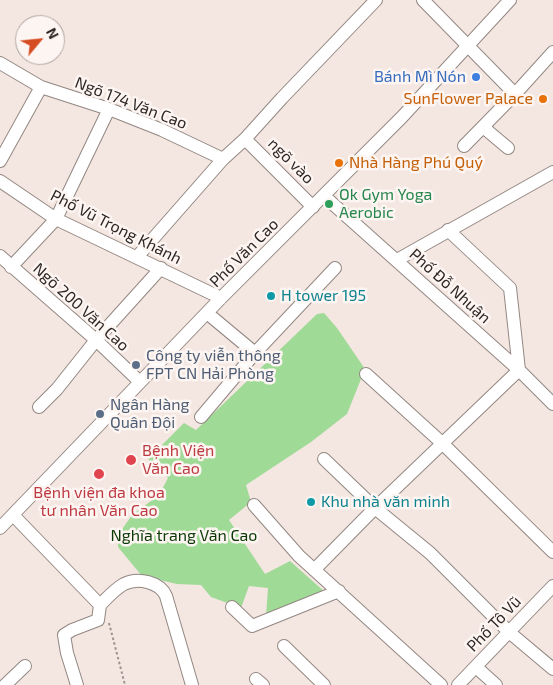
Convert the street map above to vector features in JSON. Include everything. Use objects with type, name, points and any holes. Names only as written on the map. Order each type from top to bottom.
[{"type":"street","points":[[137,257],[223,159],[245,139],[376,0]]},
{"type":"street","points":[[423,0],[515,94]]},
{"type":"street","name":"Phố Văn Cao","points":[[0,528],[221,298],[402,117],[510,0]]},
{"type":"street","points":[[464,146],[553,52]]},
{"type":"street","name":"Ngõ 174 Văn Cao","points":[[0,63],[41,87],[109,109],[162,130],[223,159]]},
{"type":"street","points":[[0,161],[41,87]]},
{"type":"street","points":[[11,267],[56,218],[109,109]]},
{"type":"street","points":[[483,127],[508,148]]},
{"type":"street","name":"ngõ vào","points":[[245,139],[312,207]]},
{"type":"street","points":[[396,260],[553,172]]},
{"type":"street","name":"Phố Vũ Trọng Khánh","points":[[0,181],[56,218],[221,298]]},
{"type":"street","name":"Phố Đỗ Nhuận","points":[[324,196],[519,370],[553,404]]},
{"type":"street","points":[[314,570],[375,508],[519,370],[510,288],[448,230]]},
{"type":"street","name":"Ngõ 200 Văn Cao","points":[[0,256],[96,340],[140,382]]},
{"type":"street","points":[[38,407],[57,389],[96,340],[161,268]]},
{"type":"street","points":[[201,417],[255,353],[335,268]]},
{"type":"street","points":[[207,313],[255,353]]},
{"type":"street","points":[[366,374],[442,443],[553,552]]},
{"type":"street","points":[[324,459],[375,508],[430,553],[509,632],[553,669]]},
{"type":"street","points":[[254,505],[287,543],[314,570],[441,685]]},
{"type":"street","points":[[13,515],[100,605]]},
{"type":"street","points":[[77,685],[67,653],[64,635],[98,620],[100,605],[112,593],[128,583],[154,583],[162,589],[180,640],[192,685]]},
{"type":"street","name":"Phố Tô Vũ","points":[[458,685],[553,586]]},
{"type":"street","points":[[232,607],[252,626],[339,591]]},
{"type":"street","points":[[284,646],[324,685]]},
{"type":"street","points":[[5,685],[24,666]]},
{"type":"street","points":[[476,667],[496,685]]},
{"type":"path","points":[[100,605],[109,621],[125,685]]},
{"type":"green space","name":"Nghĩa trang Văn Cao","points":[[324,313],[337,328],[365,369],[347,414],[311,442],[246,485],[251,502],[229,520],[265,574],[290,561],[326,593],[266,616],[268,588],[249,586],[241,608],[211,597],[201,585],[177,584],[142,576],[118,547],[118,535],[132,515],[159,495],[168,478],[148,459],[184,423],[196,430],[317,314]]},
{"type":"place","name":"Bánh Mì Nón","points":[[476,77]]},
{"type":"place","name":"SunFlower Palace","points":[[543,99]]},
{"type":"place","name":"Nhà Hàng Phú Quý","points":[[339,163]]},
{"type":"place","name":"Ok Gym Yoga Aerobic","points":[[329,204]]},
{"type":"place","name":"H tower 195","points":[[271,296]]},
{"type":"place","name":"Công ty viễn thông FPT CN Hải Phòng","points":[[136,365]]},
{"type":"place","name":"Ngân Hàng Quân Đội","points":[[100,414]]},
{"type":"place","name":"Bệnh Viện Văn Cao","points":[[131,460]]},
{"type":"place","name":"Bệnh viện đa khoa tư nhân Văn Cao","points":[[99,474]]},
{"type":"place","name":"Khu nhà văn minh","points":[[311,502]]}]
